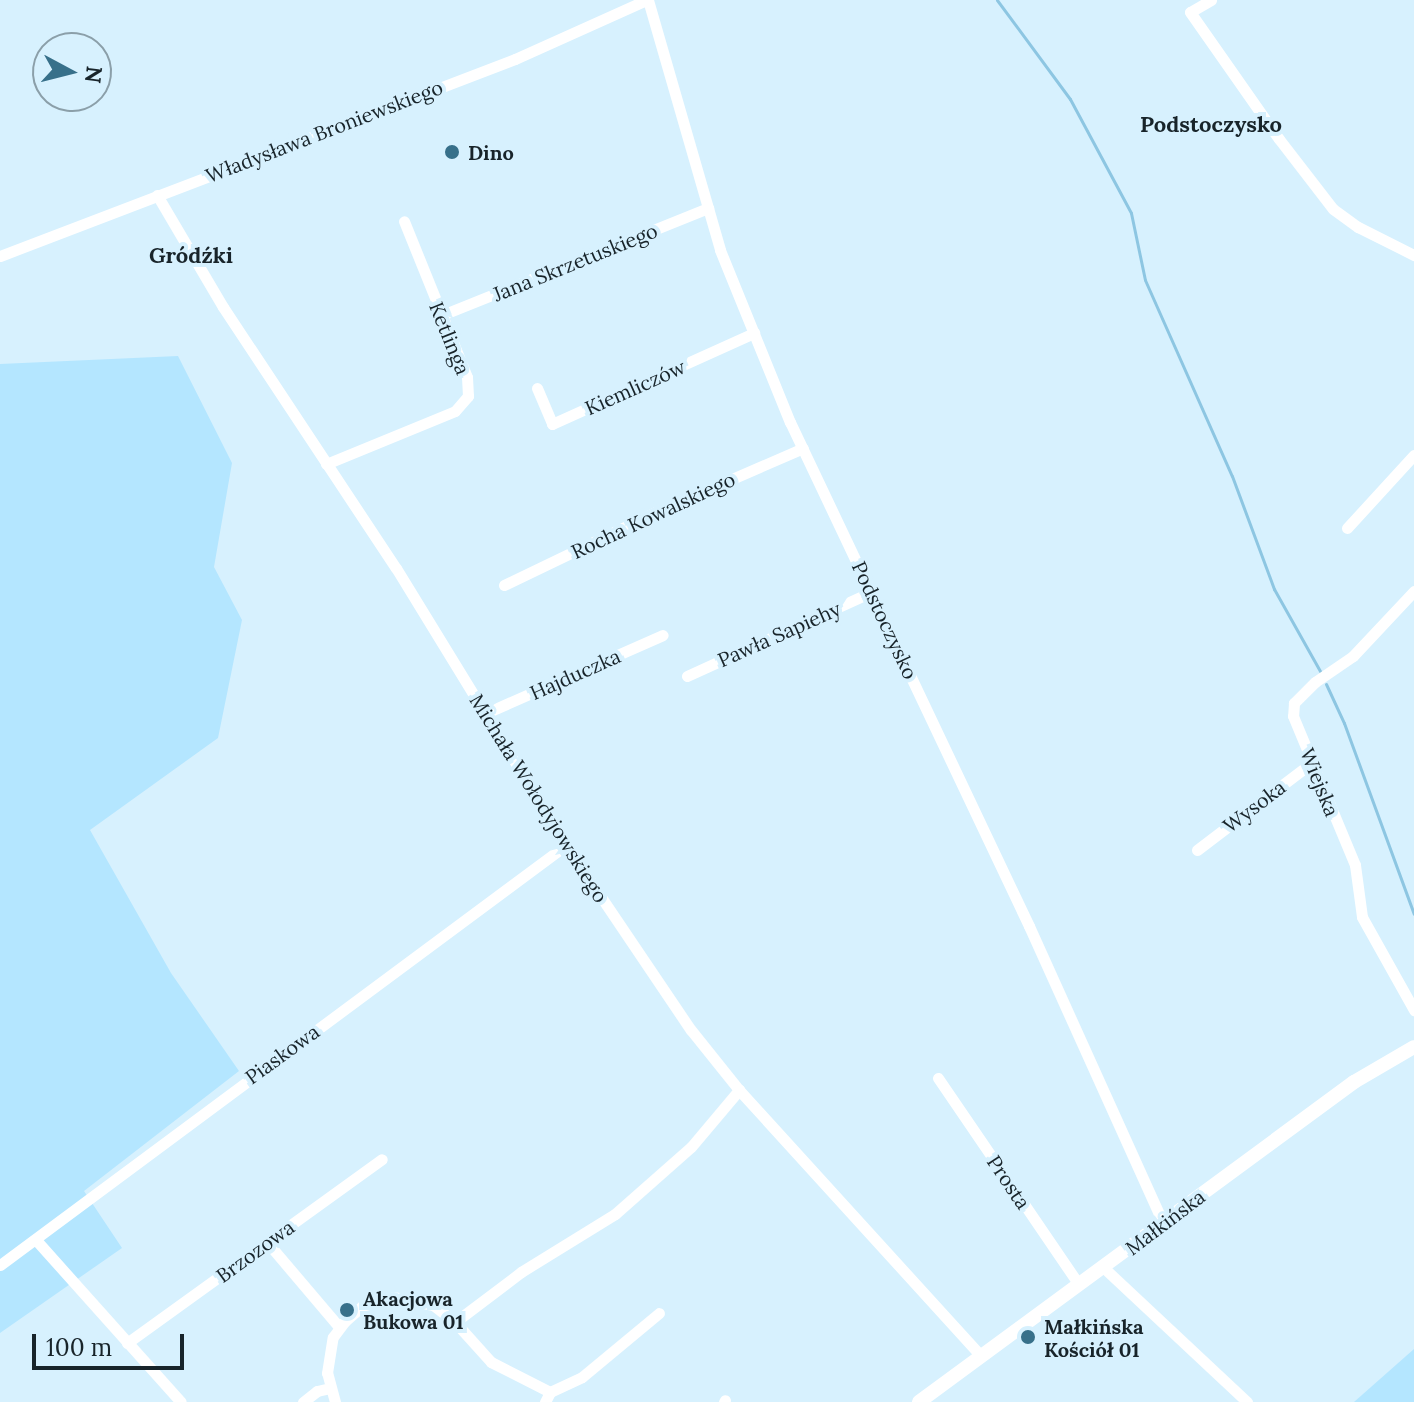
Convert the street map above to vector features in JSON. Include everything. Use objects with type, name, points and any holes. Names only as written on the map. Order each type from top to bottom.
[{"type":"main road","name":"Małkińska","points":[[919,1402],[1354,1082],[1414,1047]]},
{"type":"street","name":"Władysława Broniewskiego","points":[[0,256],[515,59],[647,0]]},
{"type":"street","name":"Podstoczysko","points":[[647,0],[708,208],[754,333],[803,448],[1163,1223]]},
{"type":"street","points":[[1211,0],[1190,12],[1333,209],[1358,227],[1414,255]]},
{"type":"street","name":"Michała Wołodyjowskiego","points":[[157,195],[223,307],[486,713],[566,845],[691,1030],[739,1090],[981,1356]]},
{"type":"street","name":"Jana Skrzetuskiego","points":[[442,315],[708,208]]},
{"type":"street","name":"Ketlinga","points":[[326,464],[463,405],[469,387],[404,221]]},
{"type":"street","name":"Kiemliczów","points":[[537,388],[552,424],[754,333]]},
{"type":"street","name":"Rocha Kowalskiego","points":[[504,585],[656,512],[803,448]]},
{"type":"street","points":[[1347,528],[1414,455]]},
{"type":"street","name":"Wiejska","points":[[1414,591],[1353,656],[1315,682],[1294,703],[1293,716],[1355,865],[1362,917],[1414,1010]]},
{"type":"street","name":"Pawła Sapiehy","points":[[687,676],[871,592]]},
{"type":"street","name":"Hajduczka","points":[[486,713],[663,635]]},
{"type":"street","name":"Wysoka","points":[[1197,850],[1311,763]]},
{"type":"street","name":"Piaskowa","points":[[0,1265],[566,845]]},
{"type":"street","name":"Prosta","points":[[938,1078],[1079,1285]]},
{"type":"street","points":[[455,1322],[521,1272],[622,1208],[691,1147],[739,1090]]},
{"type":"street","name":"Brzozowa","points":[[127,1343],[382,1159]]},
{"type":"street","points":[[36,1240],[181,1402]]},
{"type":"street","points":[[267,1242],[339,1327]]},
{"type":"street","points":[[1104,1268],[1247,1402]]},
{"type":"street","points":[[335,1402],[330,1388],[328,1357],[339,1327],[362,1306],[393,1297],[433,1305],[455,1322],[491,1362],[547,1397],[582,1377],[659,1313]]},
{"type":"street","points":[[303,1402],[317,1391],[330,1388]]},
{"type":"shaded area","points":[[178,356],[232,463],[214,567],[242,620],[218,738],[90,830],[171,973],[239,1071],[84,1191],[122,1248],[0,1333],[0,364]]},
{"type":"shaded area","points":[[1414,1349],[1414,1402],[1354,1402]]},
{"type":"waterway","points":[[997,0],[1070,99],[1131,213],[1145,280],[1232,476],[1274,589],[1320,671]]},
{"type":"waterway","points":[[1326,684],[1344,723],[1414,914]]},
{"type":"place","name":"Dino","points":[[452,152]]},
{"type":"place","name":"Akacjowa Bukowa 01","points":[[347,1310]]},
{"type":"place","name":"Małkińska Kościół 01","points":[[1028,1337]]},
{"type":"district","name":"Podstoczysko","points":[[1211,125]]},
{"type":"district","name":"Gródźki","points":[[191,256]]}]
